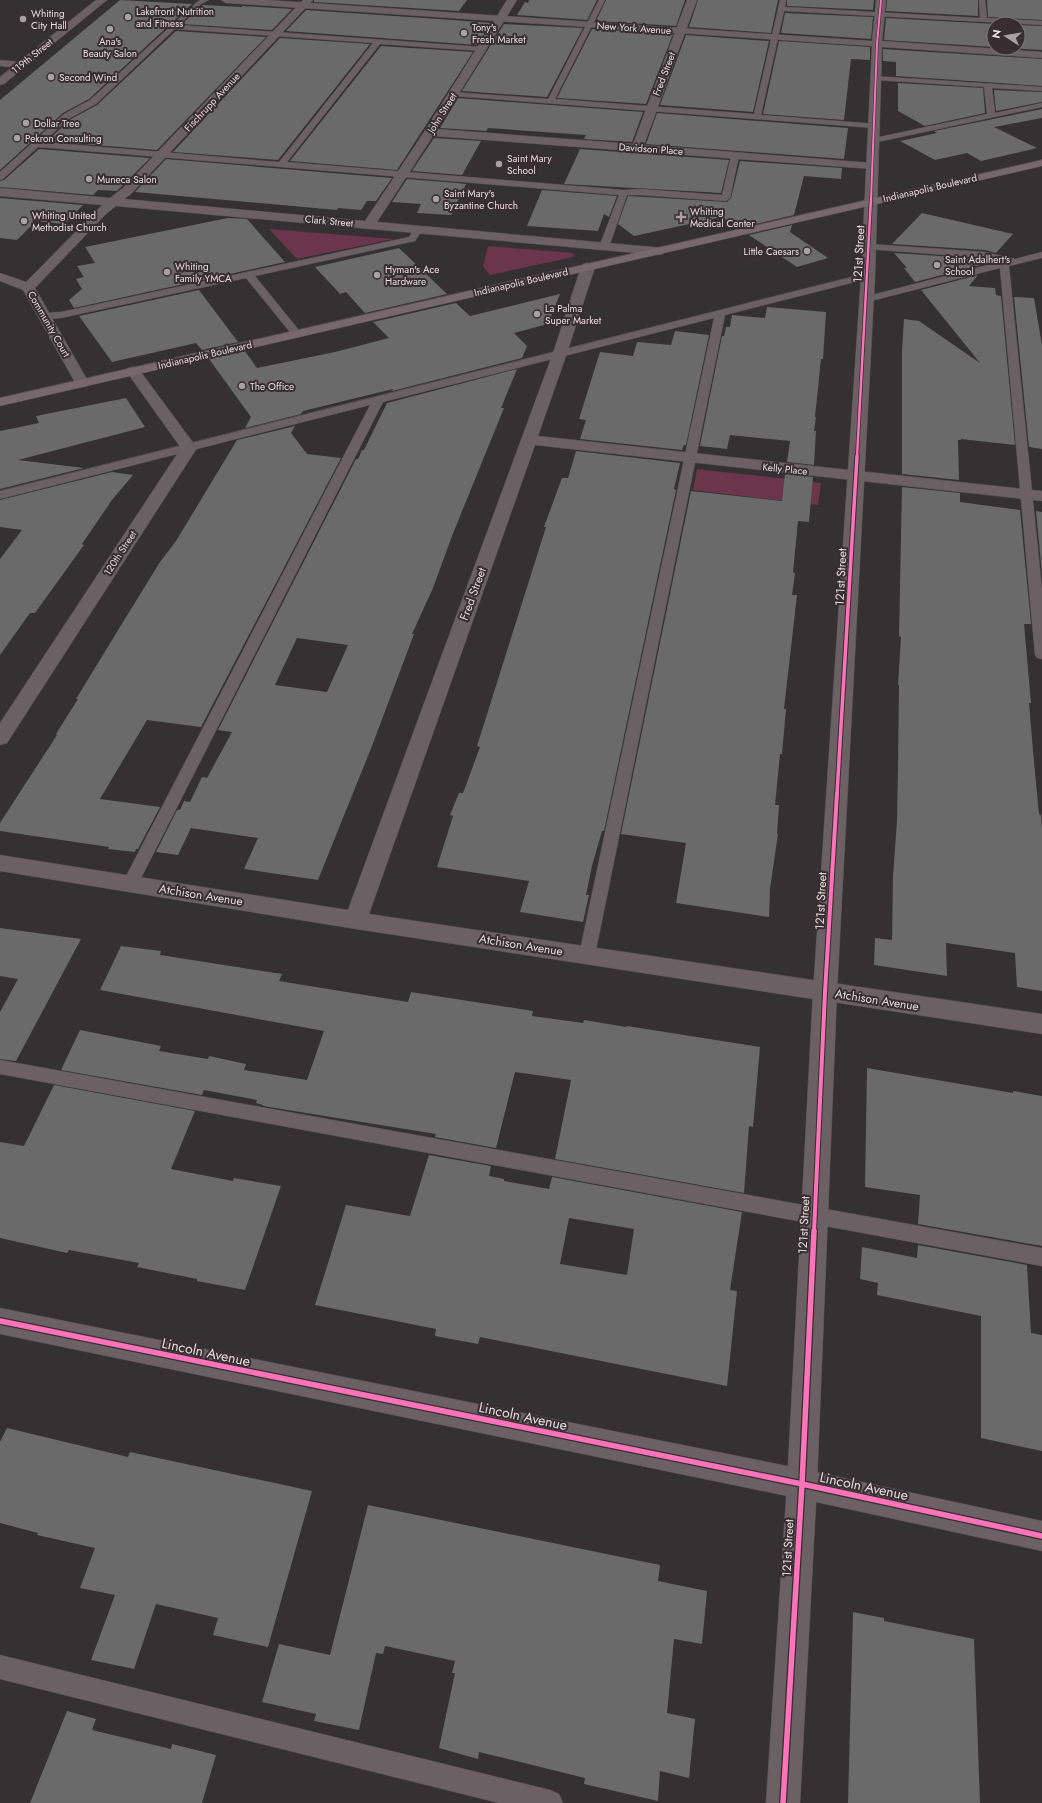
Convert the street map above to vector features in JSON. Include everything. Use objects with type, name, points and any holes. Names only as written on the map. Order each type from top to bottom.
[{"type":"main road","name":"Indianapolis Boulevard","points":[[0,402],[1042,163]]},
{"type":"street","name":"119th Street","points":[[0,82],[102,0]]},
{"type":"street","name":"New York Avenue","points":[[226,0],[305,3],[591,25],[1042,55]]},
{"type":"street","name":"John Street","points":[[370,224],[430,132],[512,0]]},
{"type":"street","name":"Fred Street","points":[[637,148],[692,0]]},
{"type":"street","name":"121st Street","points":[[783,1803],[802,1484],[825,992],[870,248],[877,44],[881,0]]},
{"type":"street","name":"Fischrupp Avenue","points":[[115,202],[305,3]]},
{"type":"street","points":[[0,63],[21,65]]},
{"type":"street","name":"Davidson Place","points":[[430,132],[872,166]]},
{"type":"street","name":"Clark Street","points":[[0,192],[658,251]]},
{"type":"street","name":"Community Court","points":[[82,383],[46,316],[28,287],[102,211],[115,202]]},
{"type":"street","name":"Fred Street","points":[[356,920],[560,353],[588,267]]},
{"type":"street","points":[[0,277],[28,287]]},
{"type":"street","points":[[133,371],[189,448]]},
{"type":"street","name":"Kelly Place","points":[[528,440],[857,478],[1035,496]]},
{"type":"street","name":"120th Street","points":[[0,738],[189,448]]},
{"type":"street","name":"Atchison Avenue","points":[[0,863],[356,920],[1042,1024]]},
{"type":"street","name":"Lincoln Avenue","points":[[0,1321],[802,1484],[1042,1536]]},
{"type":"lane","points":[[0,177],[67,116],[93,102],[173,27],[199,4],[206,0]]},
{"type":"lane","points":[[550,102],[591,25],[602,0]]},
{"type":"lane","points":[[757,117],[783,0]]},
{"type":"lane","points":[[982,0],[984,20]]},
{"type":"lane","points":[[781,9],[1042,23]]},
{"type":"lane","points":[[173,27],[482,49]]},
{"type":"lane","points":[[282,163],[379,41]]},
{"type":"lane","points":[[876,78],[1042,89]]},
{"type":"lane","points":[[988,85],[991,116]]},
{"type":"lane","points":[[453,94],[874,126]]},
{"type":"lane","points":[[873,141],[1042,105]]},
{"type":"lane","points":[[37,144],[163,153],[624,193],[640,192],[726,198],[735,156]]},
{"type":"lane","points":[[604,247],[624,193]]},
{"type":"lane","points":[[46,316],[61,315],[412,239],[418,229]]},
{"type":"lane","points":[[870,248],[985,255],[1017,261]]},
{"type":"lane","points":[[867,299],[1042,255]]},
{"type":"lane","points":[[1004,264],[1035,496],[1042,655]]},
{"type":"lane","points":[[248,274],[297,334]]},
{"type":"lane","points":[[0,495],[868,276]]},
{"type":"lane","points":[[587,955],[720,313]]},
{"type":"lane","points":[[130,884],[378,400]]},
{"type":"lane","points":[[0,1067],[1042,1257]]},
{"type":"lane","points":[[0,1667],[550,1803]]},
{"type":"shaded area","points":[[269,229],[393,239],[297,259]]},
{"type":"shaded area","points":[[488,246],[574,253],[573,257],[490,275],[483,266]]},
{"type":"shaded area","points":[[697,469],[821,483],[818,505],[693,490]]},
{"type":"building","points":[[120,0],[192,4],[89,99],[63,113],[0,170],[0,100]]},
{"type":"building","points":[[314,0],[467,0],[459,11],[314,2]]},
{"type":"building","points":[[529,0],[597,0],[587,20],[517,15],[525,2],[528,3]]},
{"type":"building","points":[[606,0],[685,0],[676,26],[596,21]]},
{"type":"building","points":[[698,0],[778,0],[771,33],[689,27]]},
{"type":"building","points":[[787,0],[874,0],[873,10],[787,6]]},
{"type":"building","points":[[887,0],[978,0],[978,16],[886,11]]},
{"type":"building","points":[[987,0],[1042,0],[1042,20],[1026,19],[1026,16],[988,16]]},
{"type":"building","points":[[203,5],[292,9],[272,30],[182,24]]},
{"type":"building","points":[[306,10],[491,23],[477,45],[286,31]]},
{"type":"building","points":[[785,13],[873,17],[871,39],[781,33]]},
{"type":"building","points":[[886,18],[986,23],[986,46],[884,40]]},
{"type":"building","points":[[504,24],[583,28],[547,97],[462,91]]},
{"type":"building","points":[[1026,25],[1042,26],[1042,50],[1026,49]]},
{"type":"building","points":[[592,29],[673,34],[646,104],[557,98]]},
{"type":"building","points":[[176,31],[266,37],[157,150],[47,141],[71,119],[97,105]]},
{"type":"building","points":[[686,35],[769,41],[753,112],[660,105]]},
{"type":"building","points":[[280,38],[370,44],[278,160],[173,152]]},
{"type":"building","points":[[779,41],[870,47],[870,60],[851,59],[844,120],[763,114]]},
{"type":"building","points":[[381,46],[473,52],[397,170],[290,161]]},
{"type":"building","points":[[883,49],[1042,59],[1042,86],[896,76],[896,62],[883,61]]},
{"type":"building","points":[[898,83],[983,88],[985,113],[925,126],[898,111]]},
{"type":"building","points":[[994,90],[1042,92],[1042,102],[996,111]]},
{"type":"building","points":[[458,98],[643,112],[632,142],[584,139],[586,135],[488,128],[486,131],[440,128]]},
{"type":"building","points":[[1042,109],[1042,118],[994,127],[1037,148],[981,161],[967,153],[935,160],[900,141],[937,133],[934,131]]},
{"type":"building","points":[[657,113],[848,128],[844,159],[646,144]]},
{"type":"building","points":[[434,138],[481,141],[462,175],[412,171]]},
{"type":"building","points":[[39,149],[150,158],[117,191],[98,190],[93,195],[0,187],[0,181],[4,180]]},
{"type":"building","points":[[580,149],[729,160],[721,193],[564,184]]},
{"type":"building","points":[[166,159],[392,178],[376,201],[367,201],[361,210],[338,208],[337,210],[135,192]]},
{"type":"building","points":[[740,161],[842,168],[841,179],[804,176],[794,215],[738,228],[722,217],[634,236],[618,224],[628,196],[727,202],[731,198]]},
{"type":"building","points":[[407,179],[466,184],[451,215],[417,213],[421,204],[392,202]]},
{"type":"building","points":[[542,190],[617,196],[609,217],[604,214],[598,231],[527,226]]},
{"type":"building","points":[[0,198],[83,205],[64,224],[36,221],[17,240],[0,238]]},
{"type":"building","points":[[922,213],[1013,234],[996,253],[985,250],[892,244]]},
{"type":"building","name":"Whiting Family YMCA","points":[[228,218],[247,219],[285,262],[74,308],[69,300],[82,289],[76,279],[84,277],[77,266],[95,263],[85,247]]},
{"type":"building","points":[[792,225],[790,232],[828,258],[797,267],[749,235]]},
{"type":"building","name":"Hyman's Ace Hardware","points":[[399,248],[447,294],[365,313],[346,292],[340,294],[315,267]]},
{"type":"building","points":[[894,253],[990,260],[988,263],[915,282],[904,268],[907,268]]},
{"type":"building","points":[[978,275],[969,286],[995,288],[996,295],[1001,296],[1015,445],[961,439],[958,440],[959,480],[902,474],[902,351],[904,319],[919,321],[980,363],[921,290]]},
{"type":"building","points":[[199,290],[238,342],[202,350],[196,343],[112,362],[79,316]]},
{"type":"building","points":[[560,294],[548,324],[514,333],[527,346],[522,358],[392,391],[393,389],[303,411],[301,414],[245,428],[251,417],[209,359],[245,351],[257,368],[335,352],[389,338],[373,322],[456,303],[470,316]]},
{"type":"building","points":[[1014,297],[1034,298],[1042,345],[1042,449],[1029,447]]},
{"type":"building","points":[[767,307],[826,312],[823,359],[821,359],[815,417],[814,431],[816,431],[814,465],[787,462],[790,441],[730,435],[727,449],[700,446],[722,336],[724,336],[726,327],[730,327],[732,315],[765,318]]},
{"type":"building","points":[[675,331],[709,335],[686,445],[684,445],[682,450],[580,439],[586,420],[579,419],[600,352],[633,356],[637,342],[671,345]]},
{"type":"building","points":[[517,369],[501,408],[504,408],[452,536],[433,588],[412,634],[414,634],[372,746],[318,880],[244,869],[258,838],[191,828],[178,855],[156,852],[177,810],[180,810],[184,801],[190,802],[202,777],[207,778],[232,732],[218,730],[356,459],[358,459],[362,450],[364,450],[387,403]],"holes":[[[297,638],[348,645],[327,692],[275,685]]]},
{"type":"building","points":[[126,398],[145,427],[18,460],[84,468],[0,489],[0,431],[39,423],[36,416]]},
{"type":"building","points":[[295,426],[291,433],[307,454],[341,458],[201,727],[147,720],[100,799],[160,807],[138,849],[136,849],[135,852],[108,849],[109,847],[0,831],[0,823],[57,735],[56,734],[78,699],[76,699],[160,562],[176,541],[237,440]]},
{"type":"building","points":[[576,451],[680,463],[674,489],[676,490],[604,831],[602,831],[592,866],[586,895],[589,895],[583,922],[520,912],[529,881],[437,867],[453,816],[450,815],[459,793],[463,793],[480,747],[477,746],[546,527],[544,527],[562,478],[568,478]]},
{"type":"building","points":[[112,472],[133,475],[112,500],[82,544],[84,545],[35,613],[30,613],[0,655],[0,559],[22,530],[0,527],[0,500]]},
{"type":"building","points":[[785,474],[813,477],[809,522],[798,521],[793,572],[795,573],[792,595],[797,595],[784,709],[786,709],[782,754],[780,754],[775,805],[779,805],[778,834],[770,889],[769,917],[676,903],[686,843],[621,834],[691,491],[782,501]]},
{"type":"building","points":[[902,487],[960,493],[960,502],[1020,510],[1031,624],[1024,624],[1031,703],[1029,703],[1039,814],[1041,815],[1042,828],[1042,991],[1017,987],[1015,953],[946,943],[947,976],[874,965],[875,938],[892,940],[893,876],[897,821],[898,685],[901,637],[899,636]]},
{"type":"building","points":[[1036,511],[1042,512],[1042,574]]},
{"type":"building","points":[[0,928],[81,939],[16,1061],[0,1059],[0,1012],[18,979],[0,976]]},
{"type":"building","points":[[121,946],[161,951],[160,955],[282,974],[279,981],[408,1002],[411,992],[533,1011],[532,1016],[583,1023],[584,1020],[760,1047],[753,1127],[749,1126],[744,1193],[555,1159],[571,1080],[515,1072],[496,1148],[435,1137],[436,1134],[263,1106],[256,1103],[257,1100],[204,1090],[202,1095],[61,1070],[80,1030],[161,1046],[159,1051],[208,1059],[209,1056],[246,1064],[244,1070],[307,1080],[324,1031],[100,990]]},
{"type":"building","points":[[867,1068],[1013,1093],[1013,1091],[1042,1096],[1042,1246],[918,1224],[920,1195],[865,1187]]},
{"type":"building","points":[[54,1085],[195,1111],[171,1169],[233,1181],[234,1178],[281,1186],[245,1290],[137,1267],[139,1263],[69,1250],[67,1253],[0,1238],[0,1142],[24,1146]]},
{"type":"building","points":[[429,1155],[491,1166],[489,1176],[504,1179],[504,1181],[549,1189],[552,1177],[742,1212],[730,1290],[737,1291],[727,1386],[480,1337],[478,1344],[435,1336],[436,1329],[315,1305],[346,1205],[410,1216]],"holes":[[[569,1218],[634,1229],[627,1275],[560,1264]]]},
{"type":"building","points":[[918,1245],[1027,1265],[1031,1333],[1042,1335],[1042,1451],[981,1438],[981,1316],[877,1295],[878,1283],[860,1279],[862,1247],[917,1258]]},
{"type":"building","points":[[7,1428],[128,1457],[130,1452],[312,1491],[268,1647],[213,1635],[218,1618],[156,1604],[134,1669],[91,1660],[115,1595],[80,1588],[95,1548],[37,1535],[38,1533],[0,1523],[0,1442]]},
{"type":"building","points":[[368,1505],[660,1565],[658,1581],[707,1591],[702,1644],[674,1639],[667,1713],[695,1719],[689,1778],[660,1771],[658,1801],[584,1784],[585,1778],[479,1752],[478,1759],[439,1748],[455,1673],[452,1673],[455,1661],[385,1646],[383,1654],[376,1653],[359,1730],[314,1721],[316,1714],[262,1702],[279,1644],[330,1655]]},
{"type":"building","points":[[853,1612],[884,1618],[884,1621],[974,1639],[980,1803],[848,1803]]},
{"type":"building","points":[[67,1711],[96,1719],[92,1730],[171,1749],[172,1744],[216,1755],[202,1803],[30,1803]]},
{"type":"cycle path","points":[[783,1803],[802,1484],[825,992],[868,276],[877,44],[881,0]]},
{"type":"cycle path","points":[[0,1321],[802,1484],[1042,1536]]},
{"type":"place","name":"Lakefront Nutrition and Fitness","points":[[128,17]]},
{"type":"place","name":"Whiting City Hall","points":[[23,19]]},
{"type":"place","name":"Ana's Beauty Salon","points":[[110,29]]},
{"type":"place","name":"Tony's Fresh Market","points":[[464,33]]},
{"type":"place","name":"Second Wind","points":[[51,77]]},
{"type":"place","name":"Dollar Tree","points":[[26,123]]},
{"type":"place","name":"Pekron Consulting","points":[[17,138]]},
{"type":"place","name":"Saint Mary School","points":[[499,164]]},
{"type":"place","name":"Muneca Salon","points":[[89,179]]},
{"type":"place","name":"Saint Mary's Byzantine Church","points":[[436,199]]},
{"type":"place","name":"Whiting Medical Center","points":[[681,217]]},
{"type":"place","name":"Whiting United Methodist Church","points":[[24,221]]},
{"type":"place","name":"Little Caesars","points":[[807,251]]},
{"type":"place","name":"Saint Adalhert's School","points":[[937,265]]},
{"type":"place","name":"Whiting Family YMCA","points":[[167,272]]},
{"type":"place","name":"Hyman's Ace Hardware","points":[[377,275]]},
{"type":"place","name":"La Palma Super Market","points":[[537,314]]},
{"type":"place","name":"The Office","points":[[242,386]]}]
